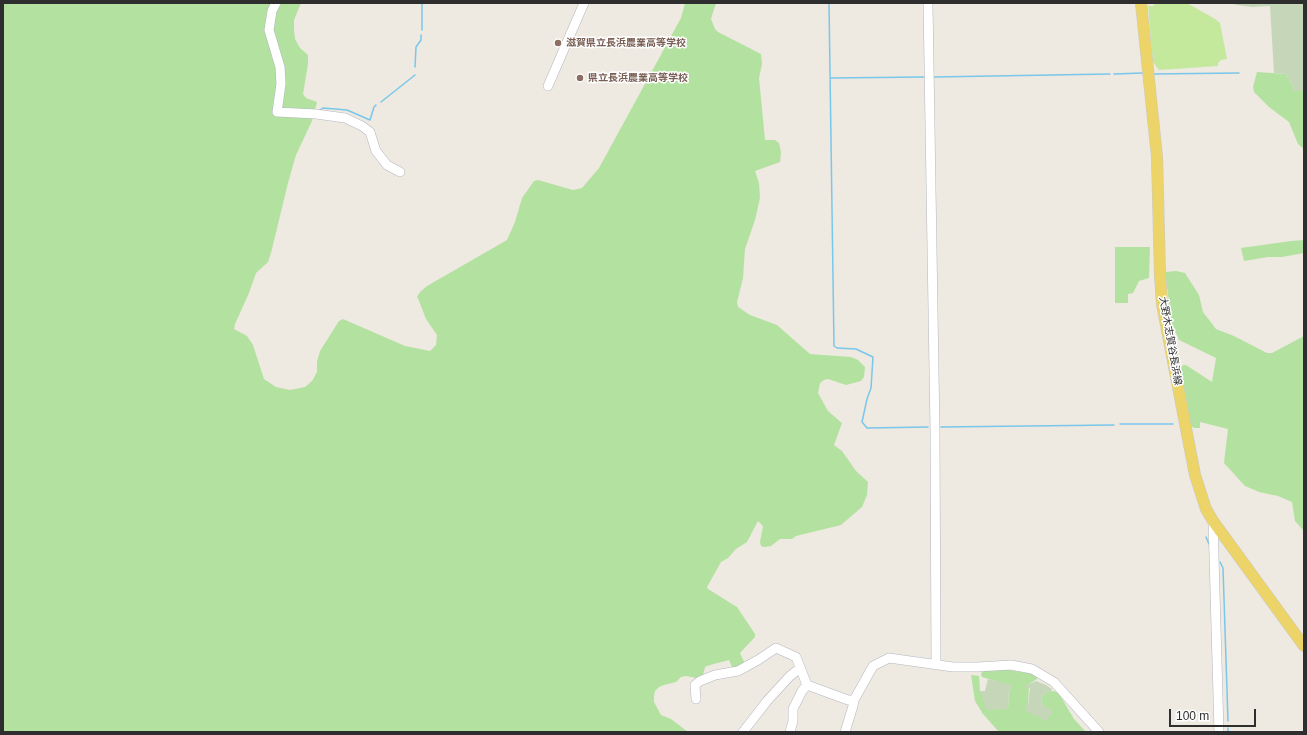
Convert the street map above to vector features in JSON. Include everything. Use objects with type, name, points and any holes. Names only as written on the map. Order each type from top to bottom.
[{"type":"main road","name":"大野木志賀谷長浜線","points":[[1141,3],[1157,157],[1162,304],[1195,475],[1206,509],[1304,646]]},
{"type":"street","points":[[276,3],[272,11],[269,30],[280,67],[281,84],[277,112],[345,118],[362,126],[370,132],[376,152],[387,165],[400,172]]},
{"type":"street","points":[[548,86],[584,3]]},
{"type":"street","points":[[928,3],[935,432],[936,664]]},
{"type":"street","points":[[1214,521],[1219,732]]},
{"type":"street","points":[[696,699],[695,685],[700,681],[715,675],[738,671],[776,648],[796,657],[807,685],[848,700],[854,700]]},
{"type":"street","points":[[844,732],[854,700],[873,666],[889,658],[953,667],[1011,665],[1032,669],[1054,682],[1099,732]]},
{"type":"street","points":[[747,731],[767,701],[790,676],[800,668]]},
{"type":"street","points":[[790,732],[793,720],[793,709],[802,691],[807,685]]},
{"type":"green space","points":[[3,3],[301,3],[294,20],[294,30],[295,39],[300,48],[308,55],[303,94],[306,98],[317,102],[312,121],[296,155],[268,262],[256,273],[234,329],[247,336],[253,345],[264,379],[276,387],[290,390],[305,387],[312,381],[317,372],[317,362],[320,351],[339,321],[343,319],[405,346],[430,351],[436,345],[437,335],[426,319],[417,297],[420,292],[427,286],[507,240],[515,222],[522,198],[534,181],[538,180],[573,190],[582,188],[599,168],[681,18],[685,3],[716,3],[711,19],[715,29],[718,32],[761,54],[762,64],[759,78],[765,140],[775,140],[779,143],[781,152],[780,162],[755,171],[759,183],[760,198],[755,220],[745,249],[743,278],[737,302],[738,307],[750,315],[777,325],[810,354],[851,357],[858,360],[865,367],[864,377],[861,381],[846,385],[828,379],[824,380],[820,383],[818,393],[828,411],[842,423],[834,445],[842,451],[856,471],[868,482],[867,495],[862,507],[841,525],[796,536],[792,539],[780,539],[771,546],[764,547],[761,546],[760,542],[763,526],[758,521],[747,542],[721,562],[707,587],[737,607],[755,634],[755,637],[740,653],[745,664],[733,669],[729,660],[710,665],[705,667],[703,675],[701,676],[696,678],[686,676],[681,677],[676,682],[659,687],[655,691],[654,702],[661,715],[671,719],[688,732],[3,732]]},
{"type":"green space","points":[[1154,3],[1187,3],[1215,19],[1220,23],[1227,59],[1221,60],[1218,63],[1218,66],[1159,70],[1153,62],[1148,6],[1154,6]]},
{"type":"green space","points":[[1231,3],[1304,3],[1304,91],[1295,91],[1286,74],[1274,73],[1270,6],[1252,7]]},
{"type":"green space","points":[[1257,72],[1286,74],[1295,91],[1304,91],[1304,149],[1298,144],[1289,122],[1269,107],[1254,92],[1253,87]]},
{"type":"green space","points":[[1304,240],[1304,253],[1244,261],[1241,248]]},
{"type":"green space","points":[[1115,247],[1150,247],[1149,278],[1139,281],[1133,293],[1128,294],[1128,303],[1115,303]]},
{"type":"green space","points":[[1176,271],[1185,273],[1199,295],[1203,312],[1216,329],[1234,336],[1267,353],[1272,353],[1304,336],[1304,531],[1295,521],[1292,502],[1245,486],[1224,463],[1228,429],[1200,422],[1200,428],[1194,428],[1190,425],[1179,366],[1186,365],[1212,382],[1216,358],[1179,340],[1172,324],[1165,272]]},
{"type":"green space","points":[[987,669],[1009,670],[1034,674],[1037,679],[1029,684],[1028,707],[1052,715],[1043,706],[1041,697],[1047,692],[1054,691],[1058,693],[1074,719],[1086,732],[999,732],[983,714],[975,701],[971,675],[979,676],[980,691],[1008,709],[1009,690],[1012,686],[982,677],[982,672]]},
{"type":"green space","points":[[988,679],[1012,685],[1012,689],[1009,690],[1008,709],[987,710],[980,691],[985,691]]},
{"type":"green space","points":[[1036,681],[1052,689],[1051,692],[1047,692],[1041,697],[1043,706],[1052,709],[1052,715],[1049,715],[1047,721],[1026,711],[1026,707],[1028,707],[1030,688],[1025,688],[1025,685]]},
{"type":"waterway","points":[[422,3],[422,30]]},
{"type":"waterway","points":[[829,3],[834,346],[837,348],[856,349],[873,357],[871,388],[862,422],[867,428],[928,427]]},
{"type":"waterway","points":[[415,67],[416,47],[421,40],[421,35]]},
{"type":"waterway","points":[[1114,74],[1143,73]]},
{"type":"waterway","points":[[1153,74],[1239,73]]},
{"type":"waterway","points":[[934,77],[1110,74]]},
{"type":"waterway","points":[[381,102],[415,75]]},
{"type":"waterway","points":[[830,78],[924,77]]},
{"type":"waterway","points":[[319,111],[323,108],[347,110],[370,120],[376,105]]},
{"type":"waterway","points":[[1120,424],[1173,424]]},
{"type":"waterway","points":[[941,427],[1114,425]]},
{"type":"waterway","points":[[1206,537],[1209,544]]},
{"type":"waterway","points":[[1220,562],[1223,568],[1228,721]]},
{"type":"place","name":"滋賀県立長浜農業高等学校","points":[[558,43]]},
{"type":"place","name":"県立長浜農業高等学校","points":[[580,78]]}]
